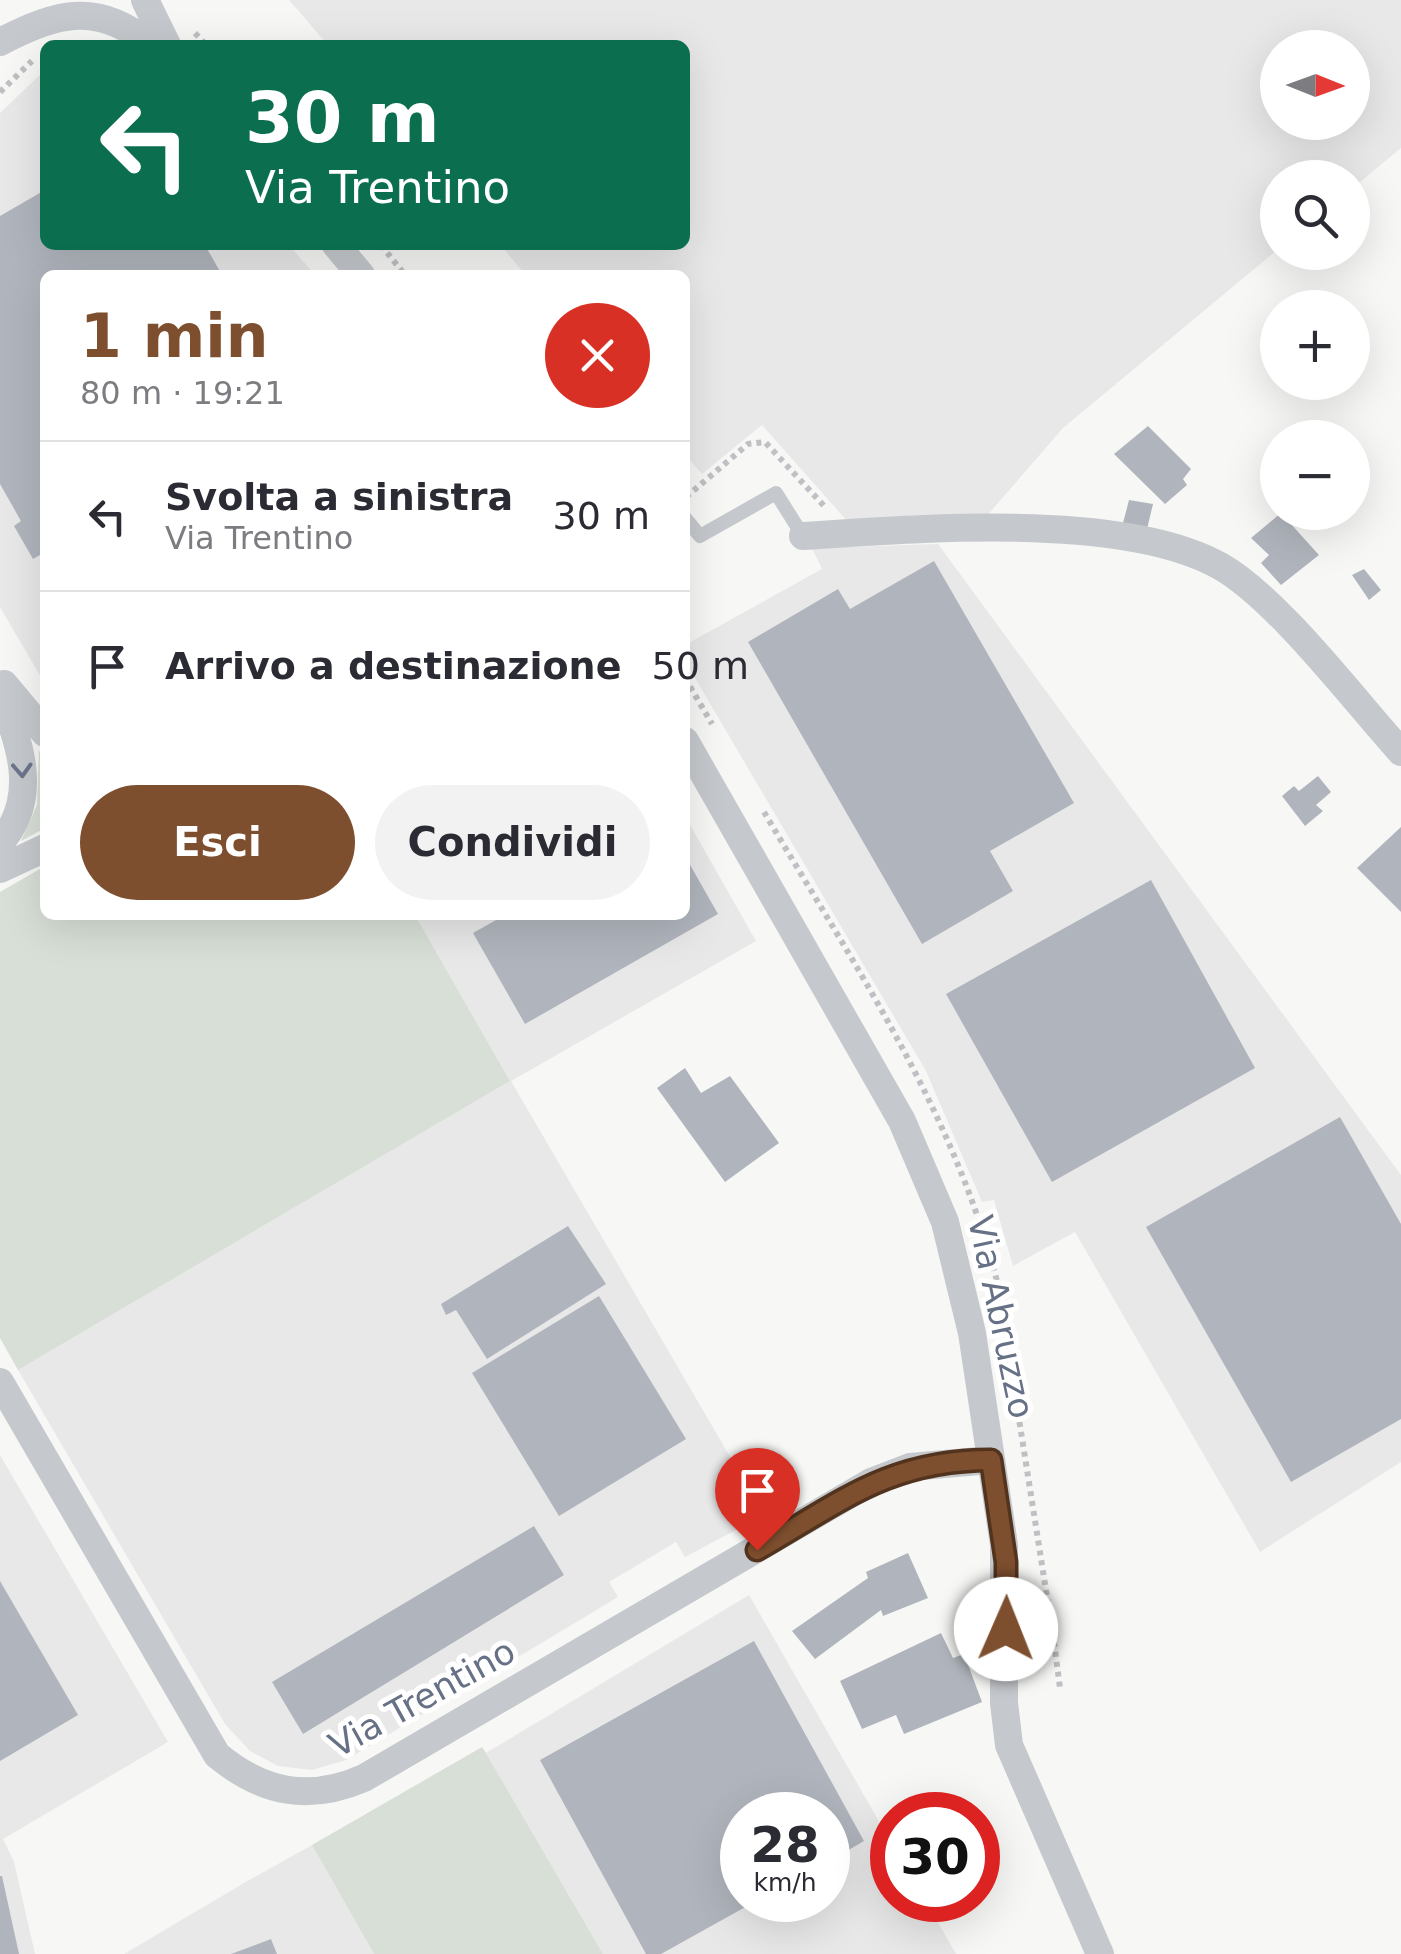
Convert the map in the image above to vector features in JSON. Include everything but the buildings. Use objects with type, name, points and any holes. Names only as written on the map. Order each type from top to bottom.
[{"type":"street","points":[[0,41],[32,0]]},
{"type":"street","points":[[144,0],[164,40]]},
{"type":"street","points":[[0,41],[30,26],[83,14],[108,18],[143,40]]},
{"type":"street","points":[[340,250],[357,270]]},
{"type":"street","points":[[804,536],[1046,530],[1102,534],[1176,548],[1219,566],[1253,590],[1401,752]]},
{"type":"street","points":[[0,678],[40,727]]},
{"type":"street","points":[[0,694],[23,760],[17,817],[0,844]]},
{"type":"street","name":"Via Abruzzo","points":[[690,750],[876,1075],[924,1168],[964,1294],[991,1460],[1007,1574],[1004,1703],[1009,1744],[1100,1954]]},
{"type":"street","points":[[0,869],[38,852]]},
{"type":"street","name":"Via Trentino","points":[[0,1382],[217,1756],[262,1786],[290,1792],[340,1788],[364,1778],[871,1482],[942,1462],[991,1460]]},
{"type":"lane","points":[[690,524],[700,536],[776,494],[804,536]]},
{"type":"path","points":[[0,92],[40,56]]},
{"type":"path","points":[[385,250],[402,270]]},
{"type":"path","points":[[1008,1343],[1048,1603]]},
{"type":"path","points":[[1054,1642],[1060,1688]]},
{"type":"shaded area","points":[[289,0],[1401,0],[1401,148],[1370,174],[1370,160],[1260,160],[1260,264],[1063,428],[985,518],[848,522],[762,425],[702,474],[690,461],[690,270],[522,270],[504,250],[690,250],[690,40],[324,40]]},
{"type":"shaded area","points":[[40,75],[40,250],[293,250],[311,270],[40,270],[40,675],[0,607],[0,113]]},
{"type":"shaded area","points":[[938,544],[1401,1175],[1401,1462],[1260,1552],[1075,1232],[1013,1266],[994,1200],[982,1202],[926,1071],[690,670],[690,642],[822,569],[812,548]]},
{"type":"shaded area","points":[[39,751],[40,831],[21,841],[37,805]]},
{"type":"shaded area","points":[[690,825],[756,941],[511,1081],[764,1515],[685,1557],[676,1542],[609,1582],[618,1597],[346,1760],[312,1770],[278,1766],[250,1751],[225,1724],[18,1370],[510,1081],[418,920],[690,920]]},
{"type":"shaded area","points":[[40,869],[40,920],[418,920],[510,1081],[18,1370],[0,1338],[0,892]]},
{"type":"shaded area","points":[[0,1455],[168,1742],[3,1839],[14,1862],[35,1954],[0,1954]]},
{"type":"shaded area","points":[[749,1595],[870,1806],[870,1922],[938,1922],[956,1954],[603,1954],[486,1753]]},
{"type":"shaded area","points":[[482,1747],[603,1954],[374,1954],[312,1845]]},
{"type":"shaded area","points":[[312,1845],[374,1954],[124,1954],[244,1883]]},
{"type":"route","points":[[757,1550],[871,1482],[893,1473],[942,1462],[991,1460],[1006,1562],[1006,1629]]}]
